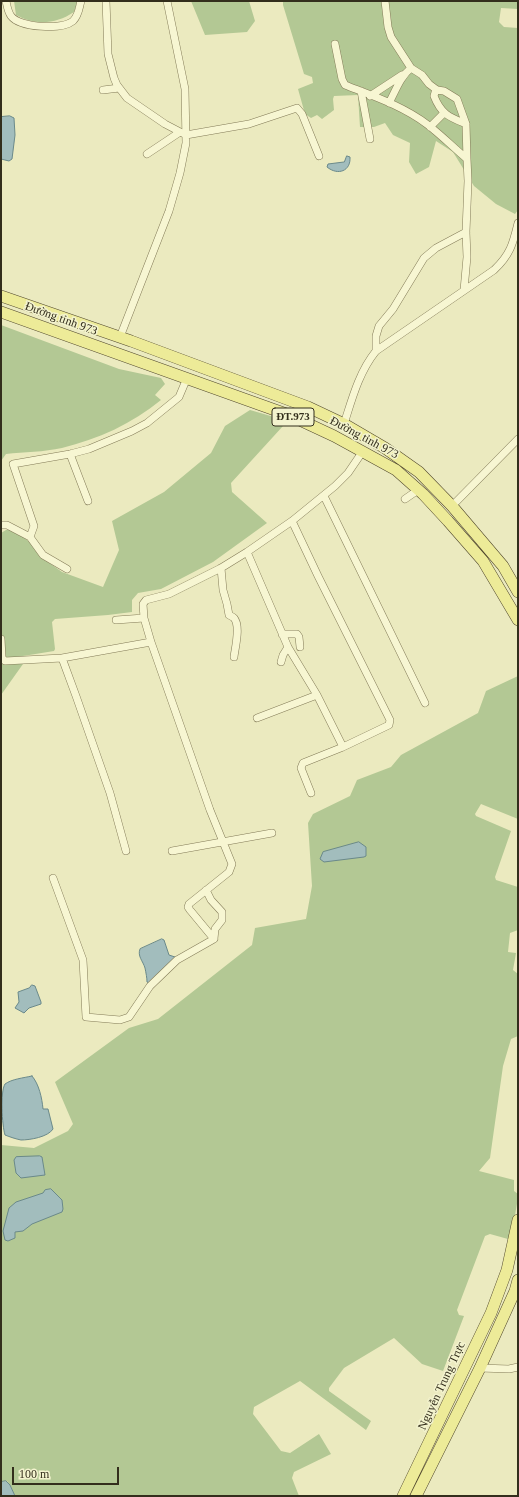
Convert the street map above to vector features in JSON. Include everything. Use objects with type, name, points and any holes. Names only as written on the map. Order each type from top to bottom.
[{"type":"main road","name":"Đường tỉnh 973","points":[[1,296],[120,337],[308,407],[344,424],[385,448],[419,472],[452,506],[503,566],[518,592]]},
{"type":"main road","name":"Đường tỉnh 973","points":[[1,312],[289,416],[334,436],[396,470],[448,521],[483,560],[518,620]]},
{"type":"main road","points":[[187,378],[190,364]]},
{"type":"main road","points":[[416,1496],[480,1368],[517,1288],[502,1285],[507,1270],[518,1220]]},
{"type":"main road","points":[[507,1270],[518,1275]]},
{"type":"main road","name":"Nguyễn Trung Trực","points":[[403,1496],[487,1320],[502,1285]]},
{"type":"street","points":[[6,1],[12,17],[18,21],[28,24],[50,26],[65,25],[70,23],[79,11],[82,1]]},
{"type":"street","points":[[106,1],[108,54],[114,78],[119,88],[127,98],[183,134]]},
{"type":"street","points":[[120,337],[169,211],[180,173],[185,121],[185,89],[167,1]]},
{"type":"street","points":[[386,1],[388,27],[391,37],[411,68],[422,75],[429,84],[436,89],[444,91],[457,99],[466,124],[468,181],[466,232],[467,257],[464,290]]},
{"type":"street","points":[[335,44],[342,79],[345,85],[411,113],[430,127],[467,159]]},
{"type":"street","points":[[370,96],[411,68]]},
{"type":"street","points":[[389,103],[405,73]]},
{"type":"street","points":[[103,90],[119,88]]},
{"type":"street","points":[[436,89],[434,96],[441,111],[466,124]]},
{"type":"street","points":[[361,91],[370,139]]},
{"type":"street","points":[[147,154],[183,134],[249,124],[297,108],[302,114],[319,156]]},
{"type":"street","points":[[430,127],[444,113]]},
{"type":"street","points":[[344,424],[356,386],[376,351],[494,270],[505,260],[514,241],[518,223]]},
{"type":"street","points":[[376,351],[376,336],[379,326],[394,309],[424,258],[436,248],[466,232]]},
{"type":"street","points":[[30,537],[34,526],[13,464],[70,454],[112,440],[132,431],[147,423],[179,397],[187,378]]},
{"type":"street","points":[[452,506],[518,439]]},
{"type":"street","points":[[214,939],[188,907],[192,901],[229,872],[232,864],[222,842],[151,642],[142,607],[146,600],[169,594],[221,568],[247,552],[324,496],[348,473],[363,451]]},
{"type":"street","points":[[70,454],[88,501]]},
{"type":"street","points":[[405,499],[418,490]]},
{"type":"street","points":[[324,496],[425,703]]},
{"type":"street","points":[[292,520],[318,576],[390,720],[389,725],[343,747],[303,763],[301,768],[311,793]]},
{"type":"street","points":[[1,525],[7,524],[30,537],[43,555],[67,569]]},
{"type":"street","points":[[247,552],[288,647],[317,695],[343,747]]},
{"type":"street","points":[[221,568],[223,590],[229,614],[235,619],[237,626],[238,633],[234,657]]},
{"type":"street","points":[[116,620],[144,618]]},
{"type":"street","points":[[282,634],[297,634],[299,637],[300,647]]},
{"type":"street","points":[[1,639],[2,658],[5,661],[62,658],[151,642]]},
{"type":"street","points":[[281,662],[288,647]]},
{"type":"street","points":[[62,658],[110,794],[126,851]]},
{"type":"street","points":[[257,718],[317,695]]},
{"type":"street","points":[[172,851],[272,832]]},
{"type":"street","points":[[53,878],[83,960],[86,1017],[120,1020],[129,1017],[150,986],[172,964],[214,939]]},
{"type":"street","points":[[206,890],[211,900],[222,912],[222,920],[215,929],[214,939]]},
{"type":"street","points":[[480,1368],[509,1369],[518,1367]]},
{"type":"green space","points":[[14,1],[78,1],[74,12],[67,16],[53,21],[38,22],[23,19],[16,15]]},
{"type":"green space","points":[[191,1],[249,1],[255,21],[247,32],[205,35]]},
{"type":"green space","points":[[283,1],[518,1],[518,9],[501,8],[499,22],[504,27],[518,28],[518,210],[515,214],[496,204],[474,186],[453,152],[436,141],[429,167],[416,174],[409,162],[410,143],[393,135],[385,123],[374,127],[360,127],[358,95],[334,96],[334,110],[322,119],[317,115],[311,118],[305,114],[298,89],[313,83],[312,77],[304,74]]},
{"type":"green space","points":[[1,325],[119,369],[161,378],[165,384],[155,395],[161,400],[150,409],[114,430],[89,440],[62,448],[6,454],[1,461]]},
{"type":"green space","points":[[250,410],[281,419],[283,426],[231,483],[232,492],[267,523],[213,562],[161,589],[138,593],[132,600],[132,612],[55,619],[52,622],[54,651],[23,656],[23,664],[1,695],[1,533],[6,530],[14,530],[36,547],[41,557],[62,572],[103,587],[119,550],[112,521],[164,492],[211,453],[225,426]]},
{"type":"green space","points":[[518,676],[518,819],[481,804],[475,814],[476,816],[511,831],[495,877],[496,880],[518,887],[518,930],[510,933],[508,952],[516,953],[513,970],[518,974],[518,1036],[511,1039],[503,1066],[490,1158],[479,1171],[514,1180],[514,1191],[518,1194],[518,1198],[511,1238],[508,1239],[490,1234],[485,1236],[457,1310],[459,1315],[464,1316],[443,1371],[422,1364],[394,1338],[344,1368],[329,1388],[329,1391],[371,1421],[366,1430],[300,1381],[254,1407],[253,1414],[281,1451],[290,1453],[319,1434],[331,1454],[294,1472],[292,1478],[299,1496],[15,1496],[7,1481],[1,1482],[1,1145],[34,1148],[68,1131],[73,1124],[55,1082],[129,1028],[158,1019],[252,945],[255,928],[306,919],[312,886],[308,823],[313,814],[350,796],[357,780],[391,767],[401,755],[478,713],[486,691]]},
{"type":"water","points":[[10,116],[14,118],[15,135],[12,159],[9,161],[1,159],[1,117]]},
{"type":"water","points":[[347,156],[350,157],[350,162],[343,171],[331,170],[327,167],[328,164],[344,162]]},
{"type":"water","points":[[359,842],[366,847],[366,856],[364,857],[324,862],[320,859],[323,852]]},
{"type":"water","points":[[162,939],[164,940],[169,955],[175,957],[171,964],[158,973],[154,980],[149,983],[147,982],[145,968],[139,952],[140,949]]},
{"type":"water","points":[[32,985],[35,986],[41,1004],[29,1008],[24,1013],[15,1008],[19,1002],[18,992],[29,988]]},
{"type":"water","points":[[32,1076],[40,1091],[43,1109],[48,1109],[53,1129],[51,1132],[43,1136],[34,1139],[21,1140],[5,1135],[2,1109],[3,1088],[5,1084],[11,1081]]},
{"type":"water","points":[[16,1157],[42,1157],[45,1175],[21,1178],[16,1173],[14,1160]]},
{"type":"water","points":[[51,1189],[62,1200],[62,1212],[32,1224],[23,1231],[15,1232],[15,1238],[8,1241],[5,1240],[3,1231],[9,1208],[16,1202]]},
{"type":"water","points":[[6,1481],[10,1485],[15,1496],[1,1496],[1,1482]]}]
